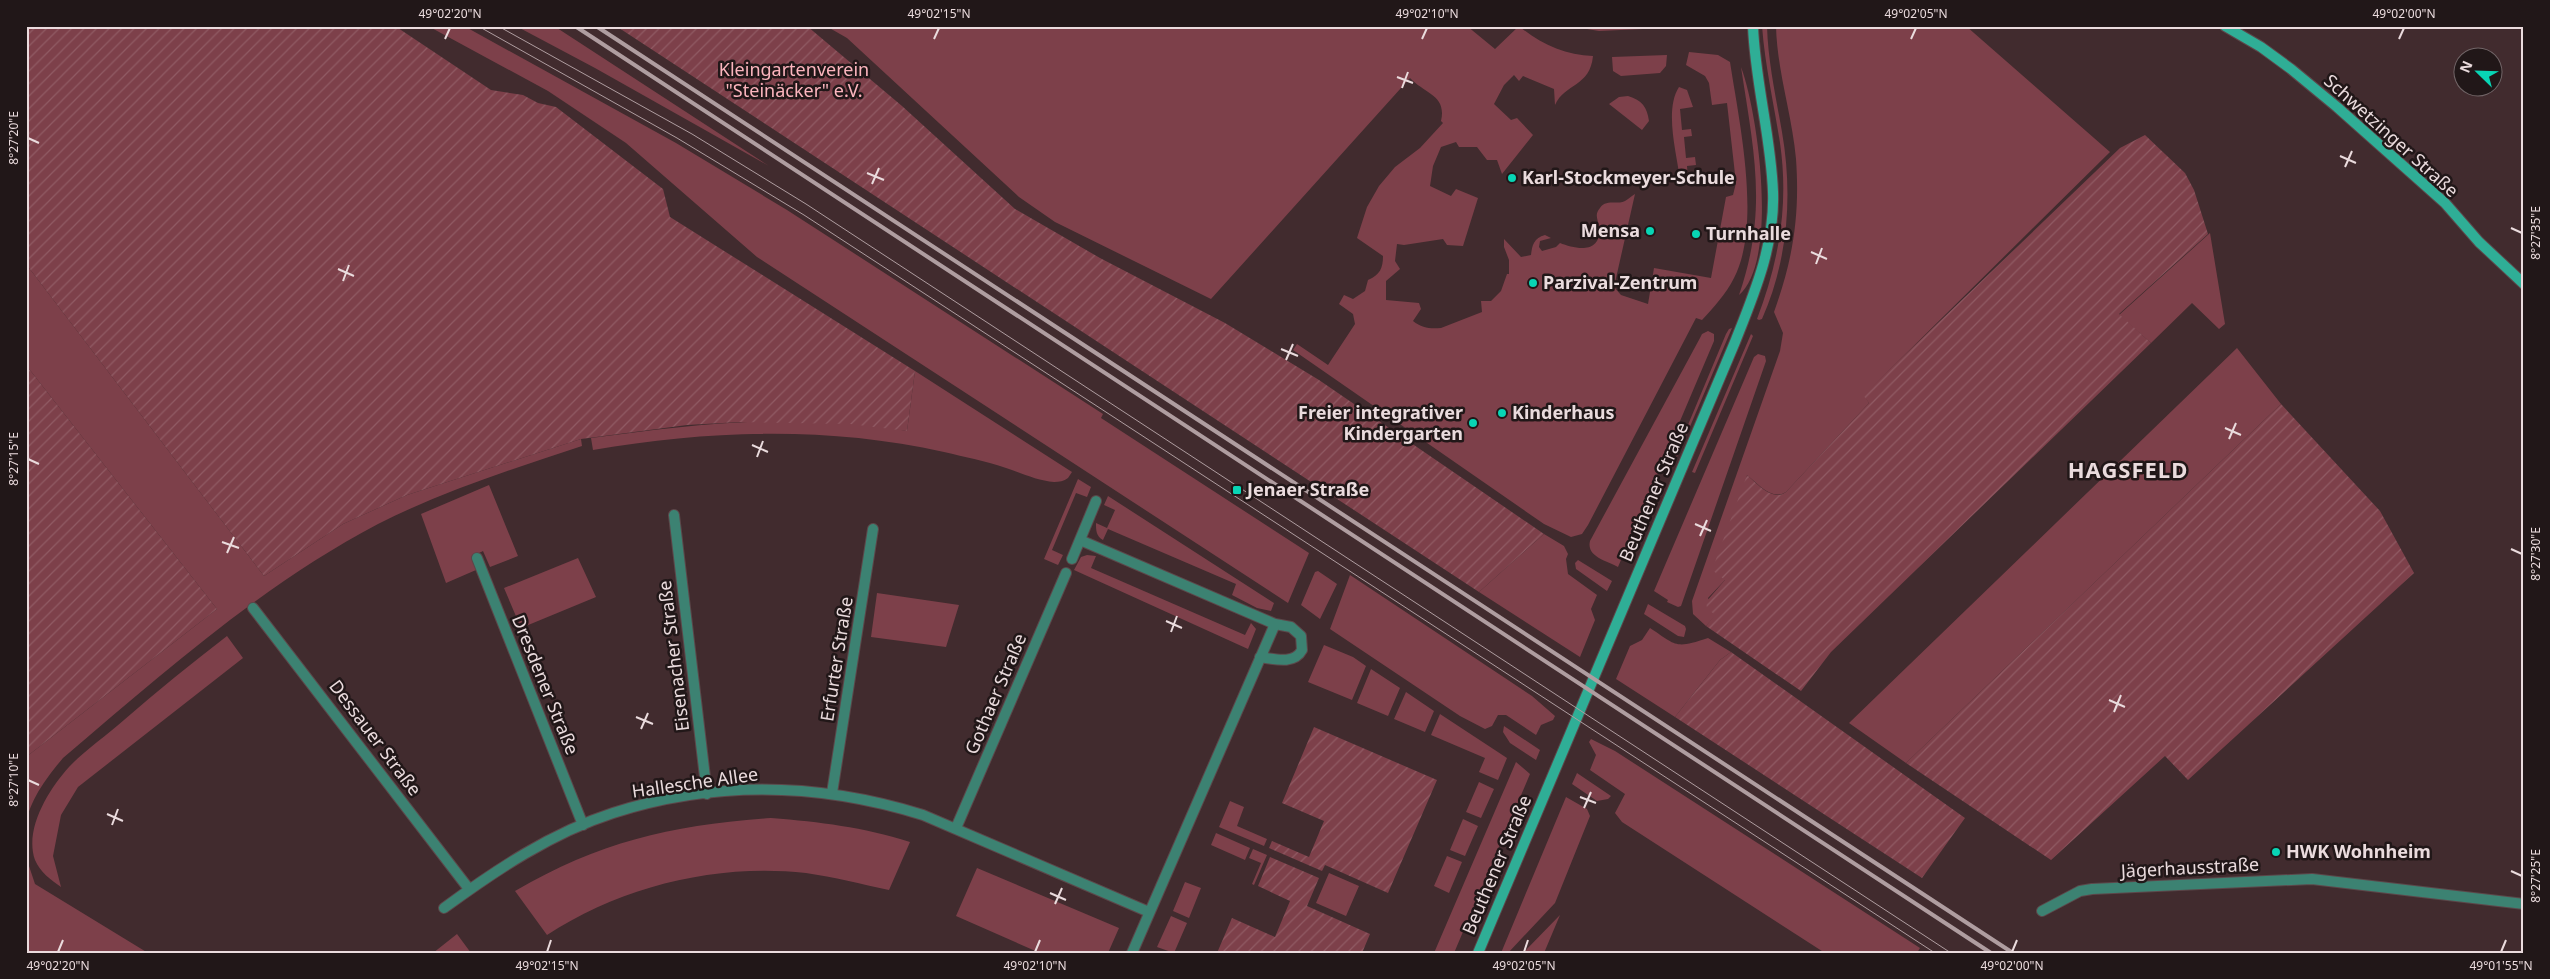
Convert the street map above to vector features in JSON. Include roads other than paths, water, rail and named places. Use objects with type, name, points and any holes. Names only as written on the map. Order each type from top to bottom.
[{"type":"main road","name":"Beuthener Straße","points":[[1478,953],[1736,342],[1760,276],[1771,224],[1773,194],[1771,162],[1756,65],[1753,26]]},
{"type":"main road","name":"Schwetzinger Straße","points":[[2225,26],[2276,58],[2336,107],[2445,203],[2479,242],[2524,284]]},
{"type":"street","points":[[1072,559],[1096,501]]},
{"type":"street","name":"Eisenacher Straße","points":[[674,515],[707,794]]},
{"type":"street","name":"Erfurter Straße","points":[[832,793],[872,529]]},
{"type":"street","points":[[1080,540],[1274,624],[1296,630],[1301,636],[1302,650],[1300,654],[1290,660],[1260,657]]},
{"type":"street","name":"Dresdener Straße","points":[[477,558],[583,825]]},
{"type":"street","name":"Gothaer Straße","points":[[956,828],[1066,573]]},
{"type":"street","name":"Dessauer Straße","points":[[253,608],[469,889]]},
{"type":"street","points":[[1132,953],[1274,624]]},
{"type":"street","name":"Hallesche Allee","points":[[444,908],[469,889],[524,854],[583,825],[640,805],[707,794],[768,788],[832,793],[892,805],[956,828],[1149,912]]},
{"type":"street","name":"Jägerhausstraße","points":[[2042,911],[2080,891],[2312,879],[2524,904]]},
{"type":"tram line","points":[[478,26],[677,138],[804,215],[1935,953]]},
{"type":"tram line","points":[[498,26],[692,134],[806,204],[1951,953]]},
{"type":"railway","points":[[575,26],[1991,953]]},
{"type":"railway","points":[[596,26],[2013,953]]},
{"type":"place","name":"Karl-Stockmeyer-Schule","points":[[1512,178]]},
{"type":"place","name":"Mensa","points":[[1650,231]]},
{"type":"place","name":"Turnhalle","points":[[1696,234]]},
{"type":"place","name":"Parzival-Zentrum","points":[[1533,283]]},
{"type":"place","name":"Kinderhaus","points":[[1502,413]]},
{"type":"place","name":"Freier integrativer Kindergarten","points":[[1473,423]]},
{"type":"place","name":"Jenaer Straße","points":[[1237,490]]},
{"type":"place","name":"HWK Wohnheim","points":[[2276,852]]},
{"type":"district","name":"HAGSFELD","points":[[2128,470]]},
{"type":"park label","name":"Kleingartenverein \"Steinäcker\" e.V.","points":[[794,80]]}]
